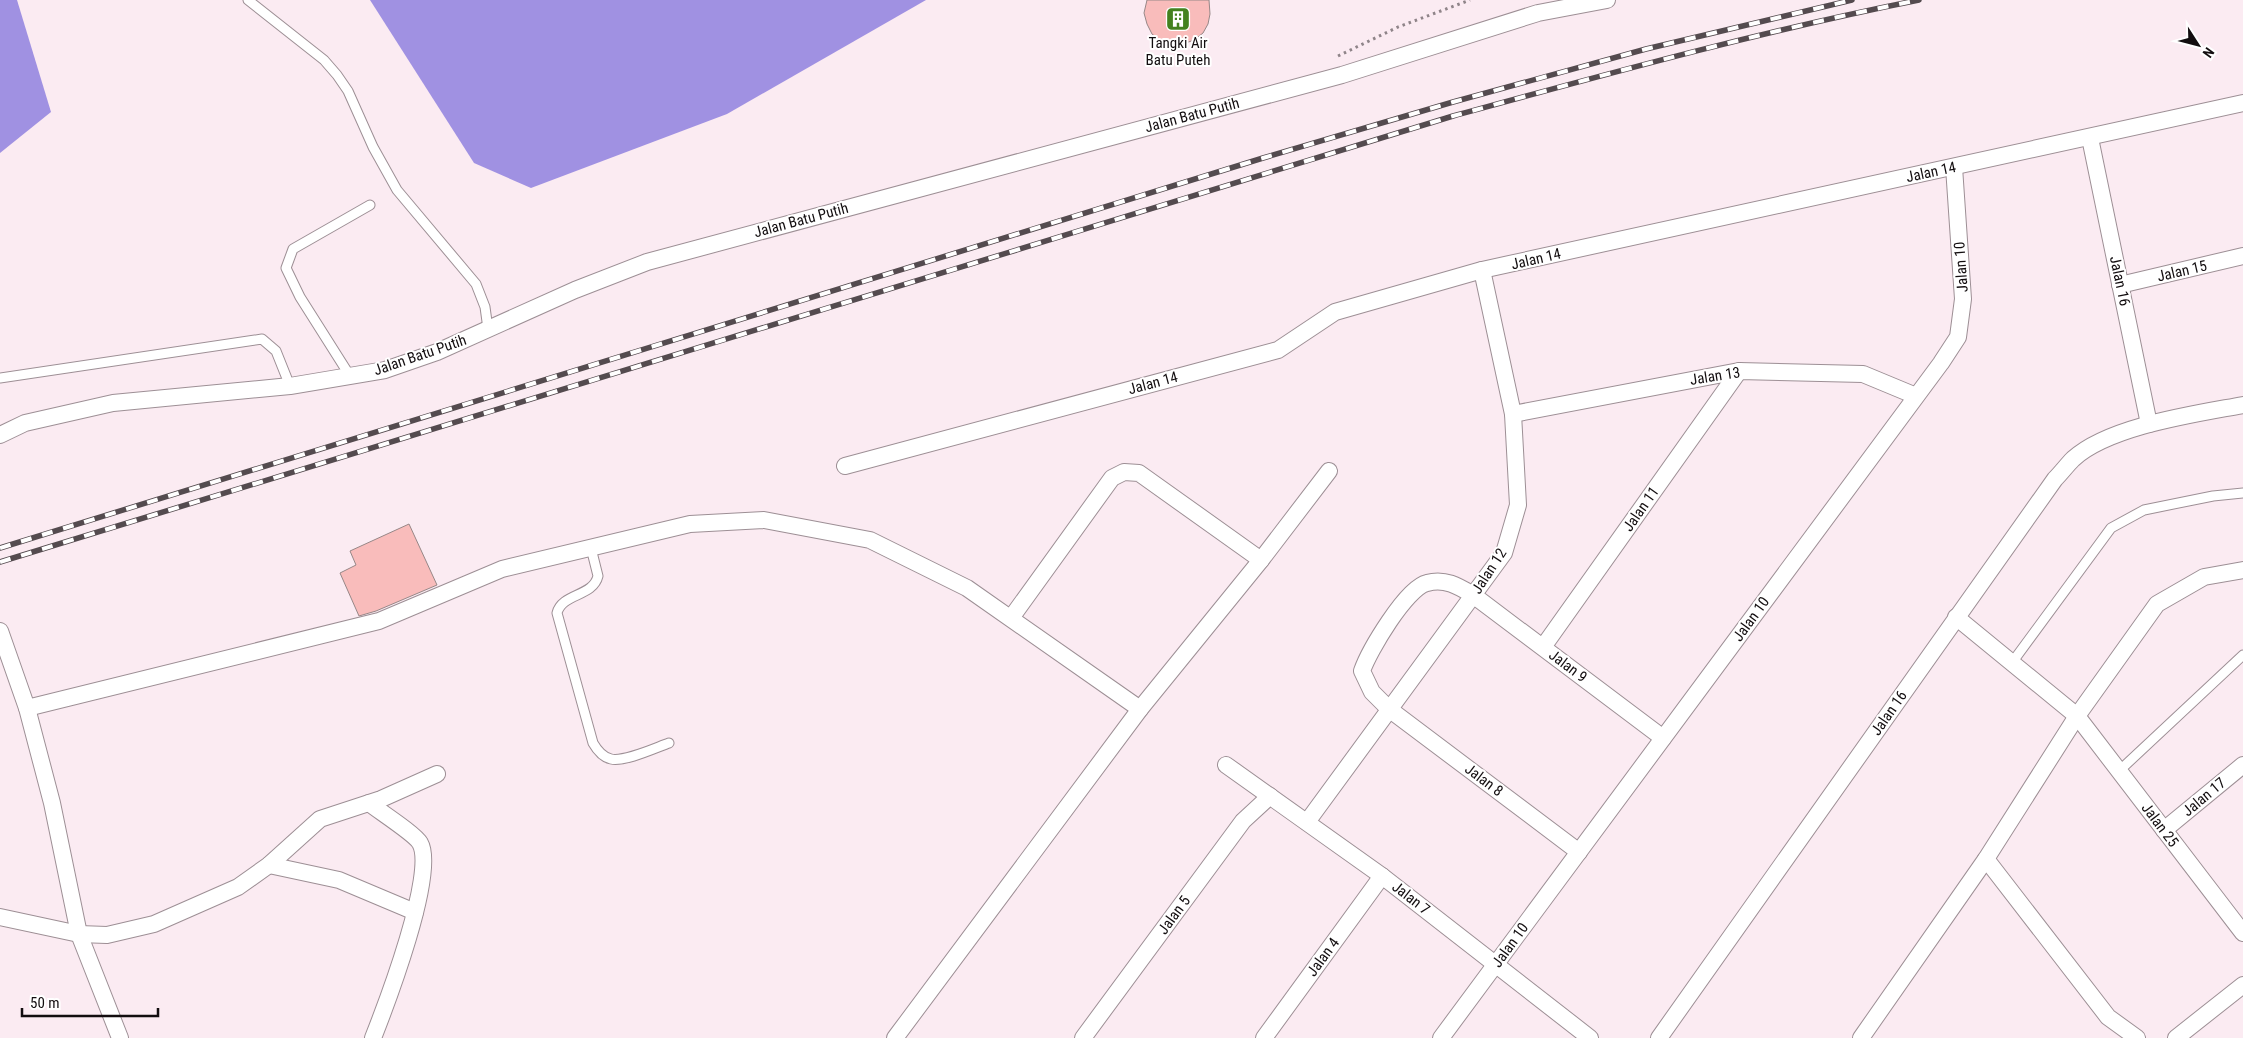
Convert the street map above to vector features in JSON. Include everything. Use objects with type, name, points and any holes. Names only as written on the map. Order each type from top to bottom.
[{"type":"street","name":"Jalan Batu Putih","points":[[0,435],[25,423],[113,403],[290,386],[385,370],[437,352],[575,290],[647,262],[1342,75],[1537,7],[1607,0]]},
{"type":"street","name":"Jalan 14","points":[[845,466],[1278,350],[1335,312],[1482,270],[2243,104]]},
{"type":"street","name":"Jalan 16","points":[[2090,138],[2149,424]]},
{"type":"street","name":"Jalan 10","points":[[1441,1038],[1958,337],[1963,299],[1954,167]]},
{"type":"street","name":"Jalan 15","points":[[2120,285],[2243,256]]},
{"type":"street","name":"Jalan 12","points":[[1307,822],[1504,553],[1518,504],[1513,414],[1482,270]]},
{"type":"street","name":"Jalan 13","points":[[1513,414],[1739,370],[1863,374],[1916,396]]},
{"type":"street","name":"Jalan 11","points":[[1543,647],[1739,370]]},
{"type":"street","name":"Jalan 16","points":[[1660,1038],[1956,617],[2055,479],[2074,458],[2091,447],[2149,424],[2243,405]]},
{"type":"street","points":[[895,1038],[1140,709],[1261,560],[1329,471]]},
{"type":"street","points":[[1011,618],[1112,478],[1124,472],[1139,473],[1261,560]]},
{"type":"street","points":[[27,708],[379,621],[502,569],[690,524],[764,520],[870,540],[967,588],[1140,709]]},
{"type":"street","points":[[1861,1038],[1986,859],[2078,716],[2157,604],[2204,577],[2243,570]]},
{"type":"street","name":"Jalan 9","points":[[1390,709],[1372,692],[1362,671],[1367,656],[1390,620],[1416,588],[1426,583],[1451,582],[1473,595],[1663,738]]},
{"type":"street","name":"Jalan 25","points":[[1956,617],[2011,664],[2078,716],[2243,933]]},
{"type":"street","points":[[0,630],[27,708],[52,802],[79,934],[120,1038]]},
{"type":"street","name":"Jalan 8","points":[[1390,709],[1579,852]]},
{"type":"street","name":"Jalan 7","points":[[1226,764],[1382,876],[1590,1038]]},
{"type":"street","name":"Jalan 17","points":[[2164,830],[2243,764]]},
{"type":"street","points":[[0,917],[79,934],[107,935],[154,924],[238,887],[269,865],[320,819],[369,803],[437,774]]},
{"type":"street","name":"Jalan 5","points":[[1083,1038],[1243,821],[1270,796]]},
{"type":"street","points":[[369,803],[420,842],[425,857],[415,912],[391,994],[372,1038]]},
{"type":"street","points":[[1986,859],[2108,1016],[2137,1038]]},
{"type":"street","points":[[269,865],[338,880],[415,912]]},
{"type":"street","name":"Jalan 4","points":[[1264,1038],[1382,876]]},
{"type":"street","points":[[2176,1038],[2243,985]]},
{"type":"lane","points":[[248,0],[324,60],[337,75],[348,92],[373,147],[397,190],[476,284],[485,307],[488,330]]},
{"type":"lane","points":[[350,376],[300,297],[286,268],[293,249],[370,205]]},
{"type":"lane","points":[[0,378],[262,339],[276,351],[290,386]]},
{"type":"lane","points":[[2011,664],[2111,528],[2144,510],[2213,496],[2243,493]]},
{"type":"lane","points":[[591,548],[598,576],[597,580],[591,587],[562,603],[557,613],[593,744],[599,753],[609,759],[620,760],[669,743]]},
{"type":"lane","points":[[2119,771],[2243,655]]},
{"type":"shaded area","points":[[0,0],[17,0],[51,112],[0,153]]},
{"type":"shaded area","points":[[370,0],[926,0],[727,114],[531,188],[474,163]]},
{"type":"building","name":"Tangki Air Batu Puteh","points":[[1147,0],[1209,0],[1210,14],[1208,24],[1203,33],[1194,40],[1183,44],[1161,41],[1152,34],[1147,24],[1144,13]]},
{"type":"building","points":[[409,524],[437,585],[376,611],[359,616],[340,573],[356,565],[350,551]]},
{"type":"railway","points":[[0,548],[1263,158],[1453,102],[1646,49],[1852,0]]},
{"type":"railway","points":[[0,562],[1453,116],[1743,39],[1919,0]]},
{"type":"place","name":"Tangki Air Batu Puteh","points":[[1178,19]]}]
